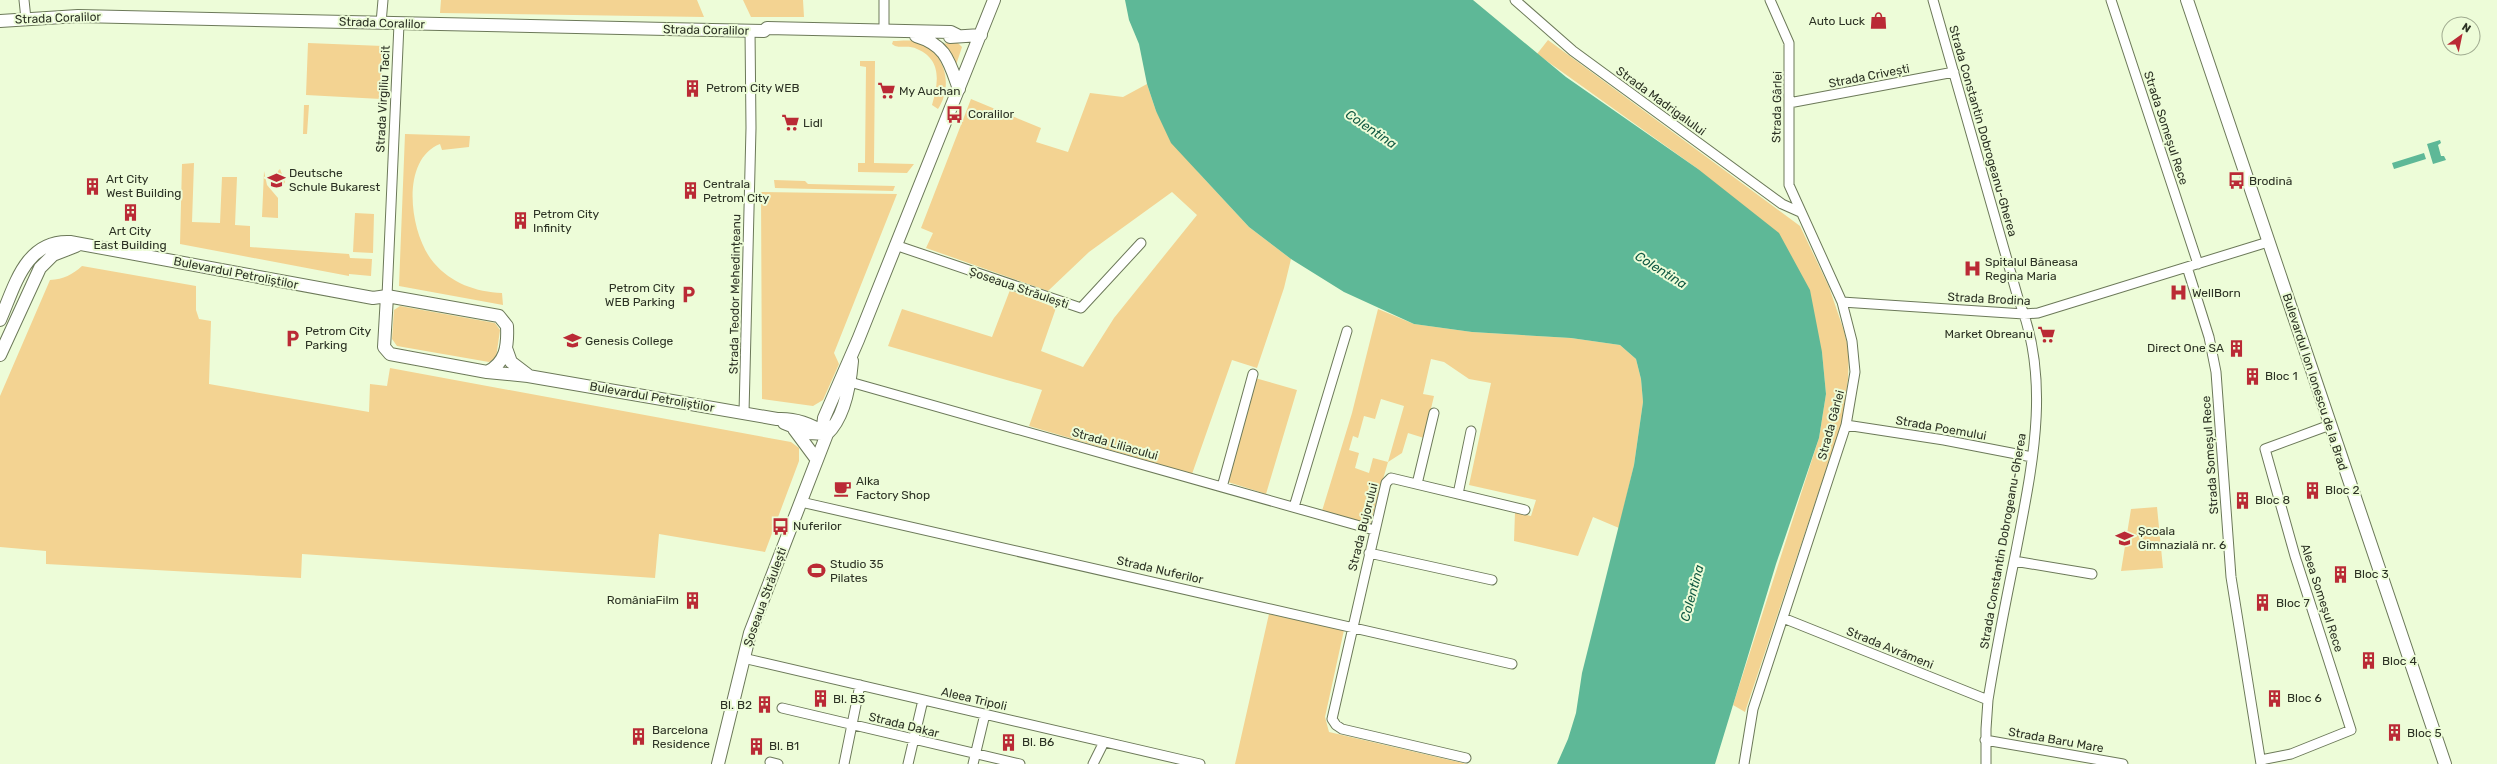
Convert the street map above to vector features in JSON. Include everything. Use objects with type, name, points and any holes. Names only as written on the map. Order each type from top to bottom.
[{"type":"street","points":[[24,0],[26,19]]},
{"type":"street","points":[[381,23],[383,0]]},
{"type":"street","points":[[884,0],[884,31]]},
{"type":"street","name":"Șoseaua Străulești","points":[[827,434],[823,426],[826,412],[853,352],[994,0]]},
{"type":"street","name":"Strada Madrigalului","points":[[1515,0],[1573,51],[1782,204],[1800,212]]},
{"type":"street","name":"Strada Gârlei","points":[[1744,764],[1753,709],[1846,425],[1855,372],[1852,341],[1842,302],[1789,186],[1789,43],[1770,0]]},
{"type":"street","name":"Strada Constantin Dobrogeanu-Gherea","points":[[1934,0],[2018,298],[2033,345],[2037,374],[2037,408],[2032,457],[1988,700],[1986,764]]},
{"type":"street","name":"Strada Someșul Rece","points":[[2112,0],[2198,264]]},
{"type":"street","name":"Bulevardul Ion Ionescu de la Brad","points":[[2187,0],[2445,764]]},
{"type":"street","name":"Strada Coralilor","points":[[0,21],[78,16],[399,24],[750,30],[764,31],[767,33],[951,37],[957,34]]},
{"type":"street","name":"Strada Virgiliu Tacit","points":[[387,296],[399,24]]},
{"type":"street","name":"Strada Coralilor","points":[[764,31],[767,28],[951,32],[957,34],[981,35]]},
{"type":"street","name":"Strada Teodor Mehedințeanu","points":[[744,413],[750,136],[750,30]]},
{"type":"street","points":[[916,36],[932,41],[938,46],[948,59],[959,89]]},
{"type":"street","name":"Strada Crivești","points":[[1789,103],[1954,72]]},
{"type":"street","name":"Bulevardul Petroliștilor","points":[[0,321],[23,269],[36,251],[56,242],[85,244],[365,297],[387,296],[499,316],[508,326],[506,348],[502,361],[487,372]]},
{"type":"street","name":"Strada Brodina","points":[[1842,302],[2024,314],[2061,306],[2268,242]]},
{"type":"street","name":"Șoseaua Străulești","points":[[895,245],[1081,308],[1141,243]]},
{"type":"street","name":"Bulevardul Petroliștilor","points":[[0,355],[35,277],[53,255],[66,248],[85,244]]},
{"type":"street","points":[[36,251],[53,255]]},
{"type":"street","name":"Strada Someșul Rece","points":[[2187,267],[2209,338],[2215,364],[2231,577],[2261,762]]},
{"type":"street","name":"Bulevardul Petroliștilor","points":[[387,296],[384,347],[386,351],[400,356],[487,372],[528,376],[790,422],[804,422],[827,434]]},
{"type":"street","points":[[0,321],[13,327]]},
{"type":"street","points":[[1294,507],[1347,331]]},
{"type":"street","name":"Bulevardul Petroliștilor","points":[[506,348],[511,362],[528,376]]},
{"type":"street","name":"Șoseaua Străulești","points":[[718,764],[743,658],[766,589],[827,434],[836,423],[850,382],[853,352]]},
{"type":"street","points":[[1222,486],[1253,374]]},
{"type":"street","name":"Strada Liliacului","points":[[850,382],[1374,530]]},
{"type":"street","points":[[817,460],[790,422],[826,412]]},
{"type":"street","points":[[1417,484],[1434,413]]},
{"type":"street","name":"Strada Poemului","points":[[1846,425],[1944,440],[2032,457]]},
{"type":"street","name":"Aleea Someșul Rece","points":[[2261,762],[2291,754],[2351,730],[2295,556],[2265,449],[2330,425]]},
{"type":"street","points":[[1458,494],[1472,431]]},
{"type":"street","name":"Strada Bujorului","points":[[1466,758],[1342,729],[1336,725],[1332,719],[1374,530],[1387,480],[1391,478],[1526,510]]},
{"type":"street","name":"Strada Nuferilor","points":[[801,502],[1352,626],[1512,664]]},
{"type":"street","points":[[1369,553],[1492,580]]},
{"type":"street","points":[[2014,561],[2092,574]]},
{"type":"street","name":"Strada Avrămeni","points":[[1783,618],[1988,700]]},
{"type":"street","name":"Aleea Tripoli","points":[[743,658],[1200,764]]},
{"type":"street","points":[[844,764],[860,685]]},
{"type":"street","points":[[908,764],[923,700]]},
{"type":"street","name":"Strada Dakar","points":[[782,708],[1020,764]]},
{"type":"street","points":[[973,764],[985,714]]},
{"type":"street","name":"Strada Baru Mare","points":[[1986,740],[2123,764]]},
{"type":"street","points":[[1093,764],[1104,742]]},
{"type":"shaded area","points":[[441,0],[697,0],[704,17],[440,13]]},
{"type":"shaded area","points":[[743,0],[803,0],[804,17],[751,17]]},
{"type":"shaded area","points":[[1548,40],[1800,226],[1829,287],[1844,331],[1849,351],[1848,379],[1842,422],[1745,712],[1733,705],[1819,438],[1826,394],[1822,352],[1698,169],[1537,54]]},
{"type":"shaded area","points":[[893,41],[918,42],[930,48],[936,55],[941,63],[946,81],[943,100],[938,109],[932,105],[937,81],[935,66],[931,59],[914,48],[895,46],[892,44]]},
{"type":"shaded area","points":[[957,42],[962,47],[956,65],[941,44]]},
{"type":"shaded area","points":[[308,43],[383,46],[381,99],[306,95]]},
{"type":"shaded area","points":[[860,61],[875,61],[874,163],[914,164],[907,173],[858,172],[858,163],[865,163],[866,67],[860,66]]},
{"type":"shaded area","points":[[1147,84],[1156,111],[1198,172],[1249,227],[1291,259],[1284,288],[1257,368],[1232,360],[1192,474],[1029,426],[1042,390],[888,346],[902,309],[992,337],[1010,290],[1056,308],[1041,351],[1083,367],[1114,318],[1197,215],[1172,192],[1089,252],[1048,291],[926,248],[933,233],[921,228],[971,99],[1041,128],[1036,142],[1068,152],[1090,93],[1123,97]]},
{"type":"shaded area","points":[[304,105],[309,105],[307,134],[303,134]]},
{"type":"shaded area","points":[[405,134],[470,136],[469,147],[442,150],[440,144],[427,153],[418,166],[414,182],[413,199],[415,218],[419,235],[426,251],[441,270],[456,281],[465,285],[483,291],[502,293],[503,305],[399,286]]},
{"type":"shaded area","points":[[194,163],[192,222],[220,223],[222,177],[237,177],[235,225],[250,226],[250,247],[349,254],[350,258],[372,259],[371,276],[349,274],[349,276],[180,244],[182,164]]},
{"type":"shaded area","points":[[280,169],[285,182],[281,188],[276,182],[278,171]]},
{"type":"shaded area","points":[[264,171],[267,185],[278,198],[278,218],[262,217]]},
{"type":"shaded area","points":[[774,180],[805,181],[808,184],[895,186],[893,191],[775,188]]},
{"type":"shaded area","points":[[761,192],[897,194],[834,353],[839,364],[823,400],[813,406],[762,399]]},
{"type":"shaded area","points":[[355,213],[374,214],[373,253],[353,252]]},
{"type":"shaded area","points":[[82,266],[196,286],[196,310],[199,319],[211,321],[209,384],[369,412],[370,384],[387,386],[390,368],[791,442],[799,448],[799,461],[765,552],[659,534],[655,578],[302,554],[301,578],[46,564],[46,551],[0,547],[0,396],[50,280],[68,276]]},
{"type":"shaded area","points":[[400,306],[495,323],[500,330],[496,358],[489,362],[397,346],[392,339],[394,310]]},
{"type":"shaded area","points":[[1378,309],[1414,324],[1472,332],[1571,338],[1620,345],[1636,359],[1641,379],[1643,402],[1634,465],[1619,528],[1593,517],[1578,556],[1514,541],[1515,512],[1531,516],[1536,500],[1469,485],[1491,383],[1469,379],[1444,362],[1431,359],[1423,394],[1434,396],[1424,438],[1408,433],[1402,453],[1388,462],[1370,524],[1322,511],[1352,413]],"holes":[[[1381,399],[1404,406],[1388,462],[1373,458],[1369,473],[1355,468],[1359,453],[1349,450],[1353,436],[1358,438],[1364,416],[1375,419]]]},
{"type":"shaded area","points":[[1255,378],[1297,390],[1266,494],[1228,482]]},
{"type":"shaded area","points":[[2157,507],[2163,568],[2121,571],[2131,509]]},
{"type":"shaded area","points":[[1269,614],[1344,630],[1325,717],[1329,732],[1467,764],[1235,764]]},
{"type":"water","name":"Colentina","points":[[1125,0],[1473,0],[1566,77],[1698,169],[1779,233],[1810,290],[1822,352],[1826,394],[1819,438],[1776,564],[1715,764],[1557,764],[1568,739],[1576,713],[1582,673],[1634,465],[1643,402],[1641,379],[1636,359],[1620,345],[1571,338],[1472,332],[1414,324],[1344,292],[1291,259],[1249,227],[1171,143],[1156,111],[1147,84],[1139,44],[1129,20]]},
{"type":"water","points":[[2440,140],[2441,143],[2438,145],[2441,156],[2444,156],[2446,160],[2433,164],[2427,144]]},
{"type":"water","points":[[2424,153],[2426,159],[2394,169],[2392,163]]},
{"type":"place","name":"Auto Luck","points":[[1878,21]]},
{"type":"place","name":"Petrom City WEB","points":[[693,88]]},
{"type":"place","name":"My Auchan","points":[[886,91]]},
{"type":"place","name":"Coralilor","points":[[955,114]]},
{"type":"place","name":"Lidl","points":[[790,123]]},
{"type":"place","name":"Deutsche Schule Bukarest","points":[[276,180]]},
{"type":"place","name":"Brodină","points":[[2236,181]]},
{"type":"place","name":"Art City West Building","points":[[93,186]]},
{"type":"place","name":"Centrala Petrom City","points":[[690,191]]},
{"type":"place","name":"Art City East Building","points":[[130,212]]},
{"type":"place","name":"Petrom City Infinity","points":[[520,221]]},
{"type":"place","name":"Spitalul Băneasa Regina Maria","points":[[1972,269]]},
{"type":"place","name":"WellBorn","points":[[2179,293]]},
{"type":"place","name":"Petrom City WEB Parking","points":[[688,295]]},
{"type":"place","name":"Market Obreanu","points":[[2046,334]]},
{"type":"place","name":"Petrom City Parking","points":[[292,338]]},
{"type":"place","name":"Genesis College","points":[[572,341]]},
{"type":"place","name":"Direct One SA","points":[[2237,348]]},
{"type":"place","name":"Bloc 1","points":[[2252,376]]},
{"type":"place","name":"Alka Factory Shop","points":[[843,488]]},
{"type":"place","name":"Bloc 2","points":[[2312,490]]},
{"type":"place","name":"Bloc 8","points":[[2242,500]]},
{"type":"place","name":"Nuferilor","points":[[780,526]]},
{"type":"place","name":"Școala Gimnazială nr. 6","points":[[2125,538]]},
{"type":"place","name":"Studio 35 Pilates","points":[[817,571]]},
{"type":"place","name":"Bloc 3","points":[[2341,574]]},
{"type":"place","name":"RomâniaFilm","points":[[692,600]]},
{"type":"place","name":"Bloc 7","points":[[2263,603]]},
{"type":"place","name":"Bloc 4","points":[[2369,661]]},
{"type":"place","name":"Bloc 6","points":[[2274,698]]},
{"type":"place","name":"Bl. B3","points":[[820,699]]},
{"type":"place","name":"Bl. B2","points":[[765,705]]},
{"type":"place","name":"Bloc 5","points":[[2394,733]]},
{"type":"place","name":"Barcelona Residence","points":[[639,737]]},
{"type":"place","name":"Bl. B6","points":[[1009,742]]},
{"type":"place","name":"Bl. B1","points":[[756,746]]}]
